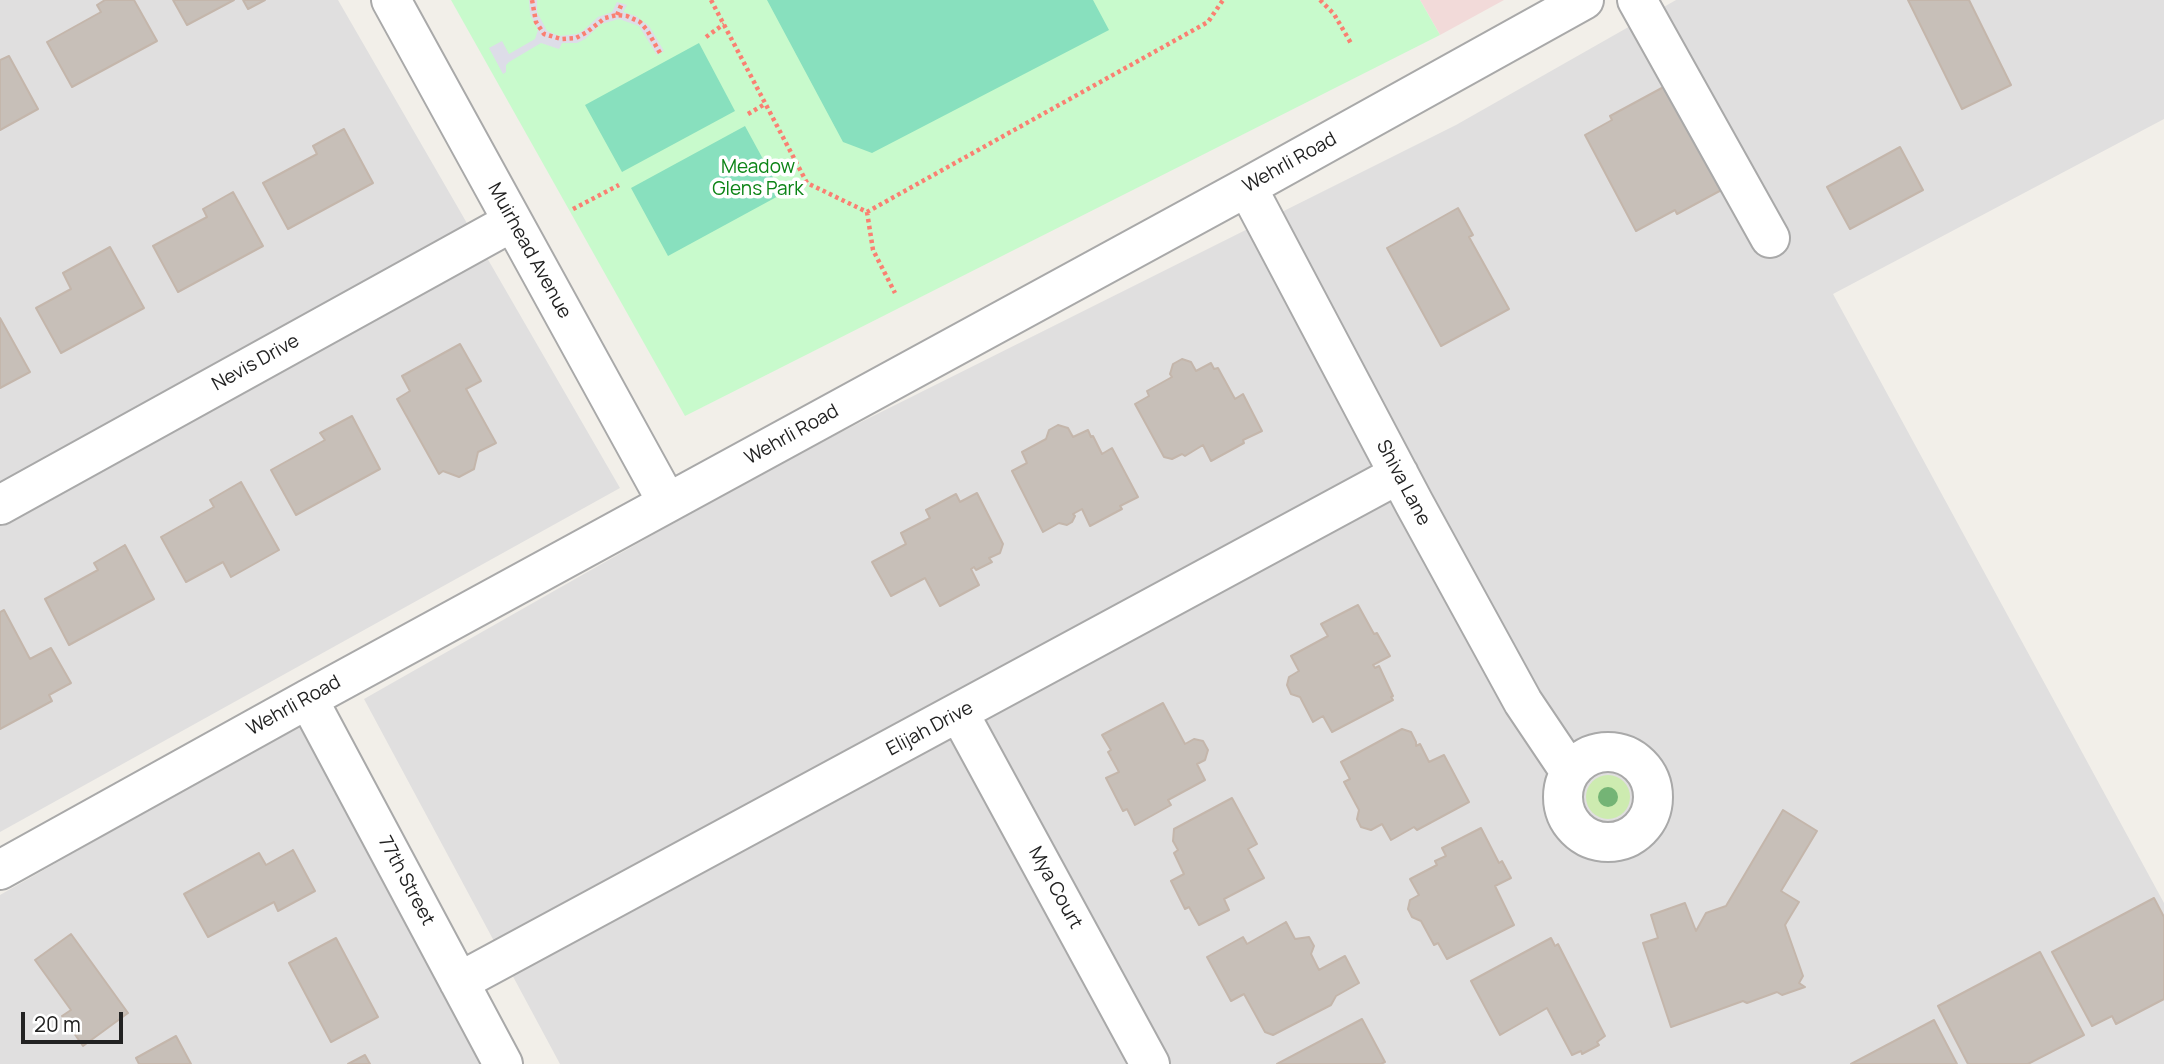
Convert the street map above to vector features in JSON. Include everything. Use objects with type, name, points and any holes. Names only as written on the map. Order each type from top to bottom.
[{"type":"street","name":"Muirhead Avenue","points":[[391,0],[667,502]]},
{"type":"street","name":"Wehrli Road","points":[[0,870],[667,502],[1247,187],[1541,11],[1584,0]]},
{"type":"street","points":[[1637,0],[1770,238]]},
{"type":"street","name":"Shiva Lane","points":[[1247,187],[1523,702],[1570,772]]},
{"type":"street","name":"Nevis Drive","points":[[0,505],[512,222]]},
{"type":"street","name":"Elijah Drive","points":[[459,982],[1399,474]]},
{"type":"street","name":"77th Street","points":[[308,699],[503,1064]]},
{"type":"street","name":"Mya Court","points":[[959,713],[1150,1064]]},
{"type":"path","points":[[532,0],[537,22],[544,34],[561,39],[576,38],[605,18],[627,16],[640,22],[660,53]]},
{"type":"path","points":[[711,0],[807,183],[867,212]]},
{"type":"path","points":[[867,212],[1208,22],[1223,0]]},
{"type":"path","points":[[1320,0],[1334,14],[1352,45]]},
{"type":"path","points":[[617,15],[622,3]]},
{"type":"path","points":[[706,37],[724,24]]},
{"type":"path","points":[[748,114],[765,104]]},
{"type":"path","points":[[790,191],[807,183]]},
{"type":"path","points":[[573,209],[619,185]]},
{"type":"path","points":[[867,212],[873,250],[895,293]]},
{"type":"shaded area","points":[[0,0],[338,0],[620,488],[0,832]]},
{"type":"shaded area","points":[[529,0],[537,0],[537,12],[547,31],[559,36],[577,34],[584,30],[598,17],[612,12],[617,2],[627,5],[623,12],[636,16],[649,26],[664,51],[657,55],[639,26],[619,19],[601,24],[577,43],[562,43],[559,49],[541,43],[509,62],[503,74],[489,48],[502,41],[509,54],[535,39],[538,30],[530,14]]},
{"type":"shaded area","points":[[1420,0],[1504,0],[1440,35]]},
{"type":"shaded area","points":[[1676,0],[2164,0],[2164,119],[1833,294],[2164,903],[2164,1064],[560,1064],[364,699],[781,462],[1456,125]]},
{"type":"shaded area","points":[[302,722],[484,1064],[0,1064],[0,895]]},
{"type":"green space","name":"Meadow Glens Park","points":[[451,0],[1420,0],[1440,35],[685,416]]},
{"type":"green space","points":[[767,0],[1093,0],[1109,30],[872,153],[843,142]]},
{"type":"green space","points":[[699,43],[735,111],[622,172],[585,105]]},
{"type":"green space","points":[[745,126],[782,194],[668,256],[631,188]]},
{"type":"green space","points":[[1608,775],[1617,776],[1624,781],[1629,788],[1629,806],[1624,813],[1617,818],[1608,819],[1599,818],[1592,813],[1587,806],[1586,797],[1587,788],[1592,781],[1599,776]]},
{"type":"building","points":[[105,0],[134,0],[157,41],[72,87],[47,42],[101,12],[97,5]]},
{"type":"building","points":[[173,0],[234,0],[187,25]]},
{"type":"building","points":[[243,0],[265,0],[248,9]]},
{"type":"building","points":[[1908,0],[1969,0],[2011,85],[1962,109]]},
{"type":"building","points":[[9,56],[38,109],[0,130],[0,60]]},
{"type":"building","points":[[1671,83],[1727,187],[1677,214],[1675,210],[1636,231],[1585,135],[1612,120],[1610,116]]},
{"type":"building","points":[[344,129],[373,183],[288,229],[263,183],[317,154],[313,146]]},
{"type":"building","points":[[1900,147],[1923,190],[1850,229],[1827,187]]},
{"type":"building","points":[[233,192],[263,246],[178,292],[153,246],[207,217],[203,209]]},
{"type":"building","points":[[1458,208],[1473,235],[1469,237],[1509,309],[1441,346],[1387,248]]},
{"type":"building","points":[[110,247],[144,308],[61,353],[36,308],[71,289],[63,273]]},
{"type":"building","points":[[0,318],[30,372],[0,388]]},
{"type":"building","points":[[460,344],[481,381],[466,389],[496,443],[478,452],[474,469],[459,477],[443,471],[439,474],[397,399],[410,391],[402,376]]},
{"type":"building","points":[[1182,359],[1191,362],[1196,371],[1211,363],[1214,369],[1218,368],[1235,399],[1243,394],[1262,431],[1211,461],[1203,445],[1185,456],[1182,454],[1172,459],[1164,457],[1135,404],[1149,396],[1147,391],[1172,377],[1170,374],[1173,364]]},
{"type":"building","points":[[352,416],[380,469],[296,515],[271,470],[325,440],[320,433]]},
{"type":"building","points":[[1058,425],[1068,428],[1073,437],[1088,430],[1102,454],[1112,448],[1138,497],[1090,526],[1082,509],[1073,514],[1075,516],[1072,522],[1067,525],[1059,523],[1043,532],[1012,471],[1027,463],[1022,452],[1046,439],[1049,430]]},
{"type":"building","points":[[241,482],[279,550],[231,577],[223,562],[186,582],[161,537],[214,507],[210,500]]},
{"type":"building","points":[[977,493],[1003,544],[1000,553],[989,558],[992,562],[976,570],[974,567],[971,569],[979,585],[940,606],[925,578],[891,596],[872,562],[906,544],[901,533],[930,518],[926,510],[956,494],[960,502]]},
{"type":"building","points":[[125,545],[154,599],[69,645],[45,599],[98,570],[94,563]]},
{"type":"building","points":[[1358,605],[1390,656],[1373,665],[1375,668],[1379,666],[1393,700],[1332,732],[1323,716],[1313,722],[1300,697],[1291,694],[1287,685],[1289,677],[1299,671],[1291,656],[1328,636],[1321,624]]},
{"type":"building","points":[[4,610],[30,659],[51,648],[71,683],[49,695],[52,701],[0,729],[0,612]]},
{"type":"building","points":[[1163,703],[1185,744],[1194,739],[1203,741],[1208,750],[1205,760],[1197,764],[1205,780],[1168,800],[1171,805],[1135,825],[1127,809],[1123,811],[1106,778],[1119,772],[1102,735]]},
{"type":"building","points":[[1402,729],[1411,732],[1416,746],[1420,744],[1429,762],[1444,755],[1469,802],[1417,830],[1414,827],[1391,840],[1382,824],[1371,830],[1361,827],[1357,819],[1359,810],[1344,782],[1350,779],[1341,762]]},
{"type":"building","points":[[1232,798],[1257,844],[1248,849],[1264,878],[1224,899],[1229,910],[1199,925],[1189,907],[1185,909],[1171,881],[1184,874],[1174,853],[1178,850],[1173,841],[1174,829]]},
{"type":"building","points":[[1783,810],[1817,831],[1781,891],[1799,902],[1785,925],[1803,976],[1799,983],[1805,987],[1782,995],[1777,992],[1747,1003],[1743,1001],[1671,1027],[1643,943],[1658,938],[1651,915],[1685,903],[1696,931],[1706,913],[1726,906]]},
{"type":"building","points":[[1481,828],[1499,863],[1502,861],[1511,878],[1495,886],[1514,925],[1447,959],[1438,943],[1434,945],[1421,921],[1412,917],[1408,909],[1410,900],[1419,895],[1410,879],[1437,865],[1435,861],[1446,856],[1442,848]]},
{"type":"building","points":[[293,850],[315,891],[278,911],[274,902],[208,937],[184,894],[259,853],[266,865]]},
{"type":"building","points":[[2154,898],[2164,917],[2164,999],[2116,1024],[2112,1016],[2092,1026],[2052,952]]},
{"type":"building","points":[[1286,922],[1295,939],[1309,937],[1314,946],[1311,954],[1319,970],[1345,956],[1359,983],[1336,996],[1331,1005],[1273,1035],[1265,1032],[1244,994],[1231,1001],[1207,957],[1243,937],[1247,944]]},
{"type":"building","points":[[71,934],[128,1013],[83,1046],[62,1016],[71,1010],[35,960]]},
{"type":"building","points":[[336,938],[378,1017],[331,1042],[289,963]]},
{"type":"building","points":[[1551,938],[1555,946],[1558,944],[1605,1036],[1597,1042],[1599,1045],[1582,1054],[1581,1051],[1572,1055],[1547,1008],[1500,1035],[1471,981]]},
{"type":"building","points":[[2040,952],[2084,1035],[2028,1064],[1968,1064],[1938,1006]]},
{"type":"building","points":[[1362,1019],[1385,1062],[1277,1064]]},
{"type":"building","points":[[1934,1020],[1957,1064],[1851,1064]]},
{"type":"building","points":[[176,1036],[191,1064],[139,1064],[136,1058]]},
{"type":"building","points":[[365,1055],[370,1064],[348,1064]]}]
